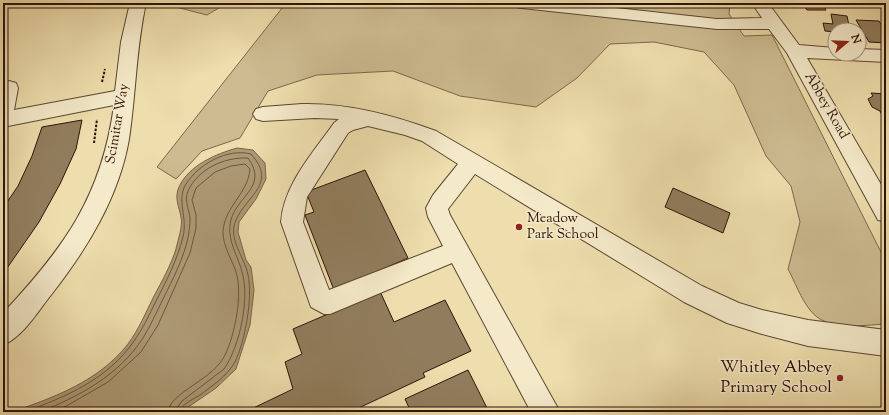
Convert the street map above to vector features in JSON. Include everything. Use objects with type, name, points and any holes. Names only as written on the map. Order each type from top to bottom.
[{"type":"street","name":"Scimitar Way","points":[[3,332],[46,283],[78,238],[100,198],[114,159],[124,96],[129,45],[138,3]]},
{"type":"street","points":[[522,3],[717,24],[773,23]]},
{"type":"street","name":"Abbey Road","points":[[760,3],[794,51],[886,213]]},
{"type":"street","points":[[794,51],[827,53]]},
{"type":"street","points":[[867,55],[886,56]]},
{"type":"street","points":[[9,88],[3,120],[124,96]]},
{"type":"street","points":[[263,114],[335,111],[354,114],[368,119],[408,128],[429,136],[693,294],[736,314],[762,322],[808,332],[886,343]]},
{"type":"street","points":[[368,119],[348,124],[341,128],[297,195],[293,210],[292,222],[320,300],[330,302],[456,251]]},
{"type":"street","points":[[472,162],[441,201],[438,208],[439,217],[456,251],[546,412]]},
{"type":"path","points":[[93,144],[99,101],[107,62]]},
{"type":"shaded area","points":[[176,3],[227,3],[207,15],[176,7]]},
{"type":"shaded area","points":[[286,3],[730,3],[729,14],[744,36],[772,35],[886,262],[886,324],[845,326],[825,322],[817,317],[807,306],[788,269],[800,222],[791,186],[766,156],[734,85],[704,52],[654,42],[610,44],[577,78],[536,107],[460,96],[393,71],[317,75],[268,91],[240,138],[202,151],[176,179],[157,167]]},
{"type":"water","points":[[237,148],[253,150],[265,163],[266,179],[256,199],[239,222],[238,232],[246,260],[251,267],[254,290],[250,325],[236,369],[216,388],[181,412],[12,412],[60,394],[90,378],[104,368],[128,344],[163,279],[176,249],[181,225],[181,217],[177,202],[179,187],[189,172],[196,167],[212,157]]},
{"type":"building","points":[[802,3],[822,3],[826,10],[807,10]]},
{"type":"building","points":[[831,14],[847,16],[848,22],[833,22]]},
{"type":"building","points":[[856,20],[879,21],[886,32],[886,43],[869,42],[867,39],[867,22],[857,22]]},
{"type":"building","points":[[823,23],[827,23],[827,31],[825,31]]},
{"type":"building","points":[[871,93],[886,94],[886,115],[882,115],[880,111],[872,107],[868,99],[873,96]]},
{"type":"building","points":[[82,120],[76,149],[60,184],[39,222],[3,274],[3,208],[18,186],[32,156],[42,127]]},
{"type":"building","points":[[365,170],[408,258],[334,290],[305,215],[314,212],[306,192]]},
{"type":"building","points":[[673,188],[730,213],[723,233],[665,207]]},
{"type":"building","points":[[378,287],[394,322],[445,300],[471,351],[423,373],[425,377],[350,412],[245,412],[293,389],[285,362],[302,354],[293,329],[328,314],[327,308]]},
{"type":"building","points":[[468,370],[489,412],[411,412],[405,399]]},
{"type":"place","name":"Meadow Park School","points":[[519,227]]},
{"type":"place","name":"Whitley Abbey Primary School","points":[[840,378]]}]
